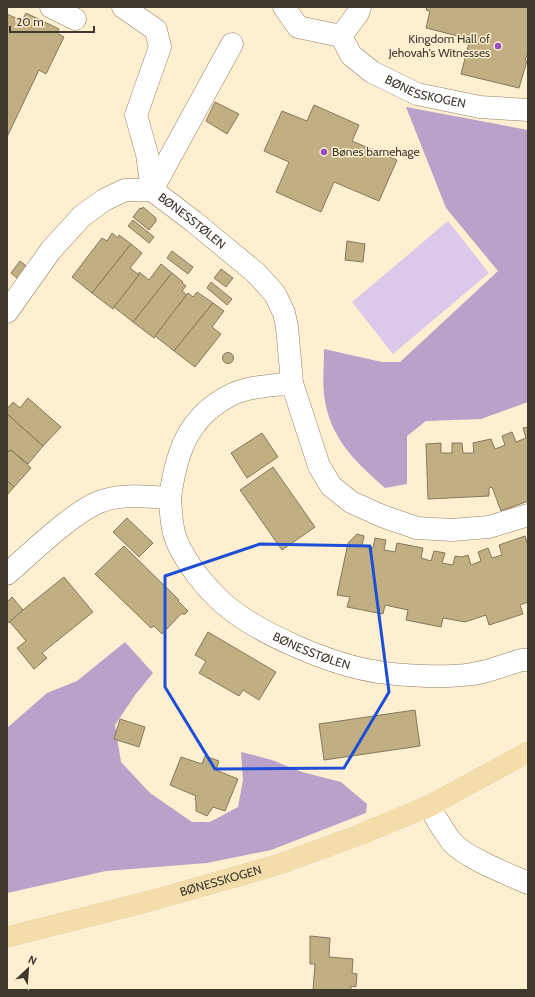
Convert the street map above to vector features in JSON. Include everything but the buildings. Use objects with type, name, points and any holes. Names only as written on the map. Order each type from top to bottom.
[{"type":"main road","name":"BØNESSKOGEN","points":[[7,937],[150,901],[277,865],[359,835],[429,806],[528,752]]},
{"type":"street","points":[[52,7],[75,19]]},
{"type":"street","points":[[123,7],[156,30],[160,47],[136,115],[147,154],[152,190]]},
{"type":"street","points":[[284,7],[298,27],[341,36],[358,13],[360,7]]},
{"type":"street","name":"BØNESSKOGEN","points":[[341,36],[351,56],[372,72],[417,94],[480,107],[528,110]]},
{"type":"street","points":[[152,190],[232,44]]},
{"type":"street","name":"BØNESSTØLEN","points":[[7,312],[51,250],[82,216],[104,200],[125,190],[152,190],[193,221],[256,273],[275,294],[284,314],[288,334],[292,383],[319,466],[332,486],[351,502],[382,516],[417,528],[452,530],[489,527],[528,516]]},
{"type":"street","name":"BØNESSTØLEN","points":[[292,383],[254,388],[230,395],[211,408],[196,424],[182,443],[174,471],[170,498],[171,520],[178,542],[197,574],[223,603],[261,629],[335,662],[378,672],[414,676],[473,674],[522,660],[528,660]]},
{"type":"street","points":[[7,574],[75,517],[100,502],[122,497],[170,498]]},
{"type":"street","points":[[429,806],[453,843],[470,855],[494,868],[528,883]]},
{"type":"highlighted area","points":[[260,544],[370,546],[389,692],[344,768],[215,769],[165,687],[165,576]]},
{"type":"shaded area","points":[[406,107],[528,130],[528,402],[481,419],[426,421],[407,436],[407,484],[385,488],[347,450],[333,428],[328,415],[324,395],[324,349],[382,362],[400,362],[498,271],[446,208]]},
{"type":"shaded area","points":[[448,221],[489,273],[393,354],[352,302]]},
{"type":"shaded area","points":[[125,642],[153,673],[135,695],[115,725],[121,762],[150,793],[192,822],[210,822],[238,807],[243,780],[241,752],[272,760],[302,772],[341,782],[367,804],[366,813],[271,850],[207,863],[106,871],[7,893],[7,728],[47,693],[77,681]]},
{"type":"place","name":"Kingdom Hall of Jehovah's Witnesses","points":[[498,46]]},
{"type":"place","name":"Bønes barnehage","points":[[324,152]]}]
